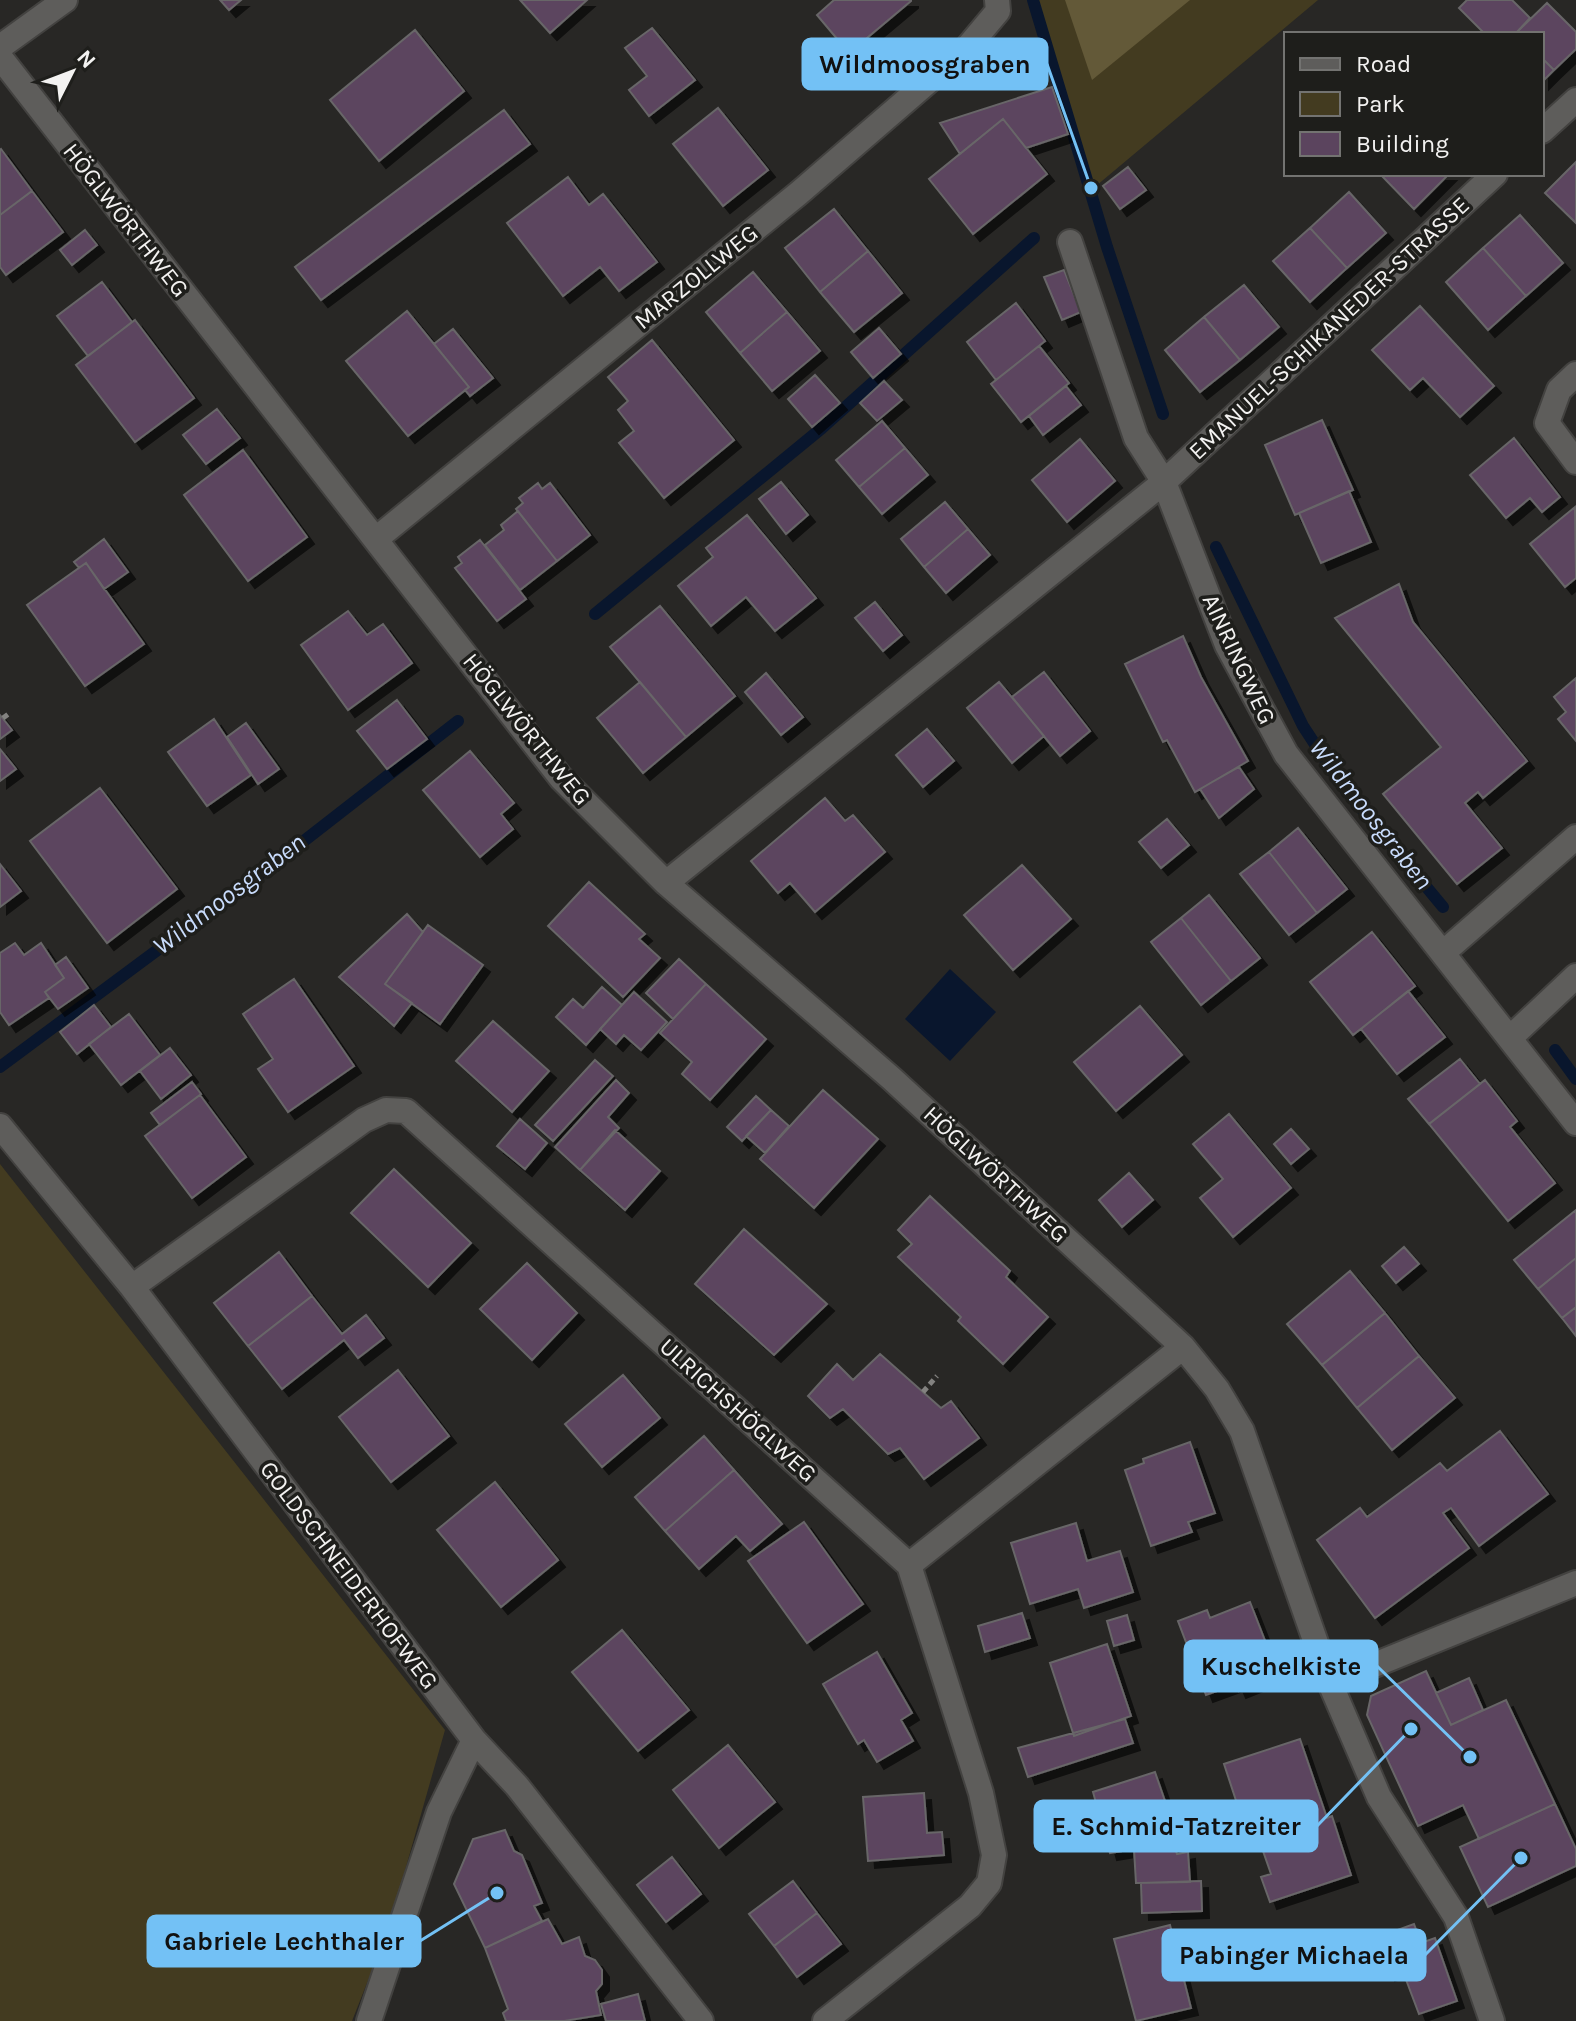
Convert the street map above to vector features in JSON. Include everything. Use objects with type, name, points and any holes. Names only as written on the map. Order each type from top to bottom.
[{"type":"street","points":[[0,47],[65,0]]},
{"type":"street","name":"MARZOLLWEG","points":[[376,539],[799,193],[967,48],[998,11],[997,0]]},
{"type":"street","name":"HÖGLWÖRTHWEG","points":[[0,57],[8,83],[376,539],[561,778],[666,883],[891,1078],[1183,1347],[1217,1389],[1242,1431],[1330,1683],[1379,1797],[1456,1917],[1490,2017]]},
{"type":"street","points":[[1544,129],[1576,100]]},
{"type":"street","name":"EMANUEL-SCHIKANEDER-STRASSE","points":[[1164,482],[1493,176]]},
{"type":"street","name":"AINRINGWEG","points":[[1070,242],[1136,438],[1164,482],[1227,645],[1286,754],[1576,1123]]},
{"type":"street","points":[[1576,374],[1559,390],[1547,423],[1576,462]]},
{"type":"street","points":[[666,883],[1164,482]]},
{"type":"street","points":[[1444,952],[1576,837]]},
{"type":"street","points":[[1510,1038],[1576,976]]},
{"type":"street","name":"ULRICHSHÖGLWEG","points":[[132,1287],[364,1120],[386,1110],[406,1111],[909,1565]]},
{"type":"street","name":"GOLDSCHNEIDERHOFWEG","points":[[0,1126],[132,1287],[474,1740],[517,1786],[701,2021]]},
{"type":"street","points":[[825,2021],[970,1906],[989,1883],[994,1855],[981,1793],[909,1565],[1183,1347]]},
{"type":"street","points":[[1330,1683],[1576,1583]]},
{"type":"street","points":[[369,2021],[439,1812],[474,1740]]},
{"type":"path","points":[[3,718],[11,712]]},
{"type":"path","points":[[923,1392],[937,1376]]},
{"type":"green space","points":[[1028,0],[1318,0],[1090,191]]},
{"type":"green space","points":[[0,1164],[445,1730],[388,1930],[352,2021],[0,2021]]},
{"type":"shaded area","points":[[1065,0],[1190,0],[1092,80]]},
{"type":"water","points":[[950,969],[996,1012],[950,1061],[905,1019]]},
{"type":"building","points":[[220,0],[241,0],[229,10]]},
{"type":"building","points":[[520,0],[587,0],[550,33]]},
{"type":"building","points":[[834,0],[911,1],[849,53],[817,15]]},
{"type":"building","points":[[1467,0],[1512,0],[1530,18],[1517,32],[1483,32],[1459,8]]},
{"type":"building","points":[[1547,3],[1576,32],[1576,49],[1554,70],[1544,60],[1544,32],[1517,32]]},
{"type":"building","points":[[652,28],[695,80],[649,116],[629,90],[647,76],[625,48]]},
{"type":"building","points":[[415,30],[464,91],[379,161],[330,100]]},
{"type":"building","points":[[1544,60],[1554,70],[1544,80]]},
{"type":"building","points":[[1052,87],[1068,134],[1026,148],[1003,119],[960,154],[940,123]]},
{"type":"building","points":[[718,108],[768,170],[723,206],[673,144]]},
{"type":"building","points":[[504,110],[530,144],[321,300],[295,267]]},
{"type":"building","points":[[1003,119],[1047,174],[973,234],[929,179]]},
{"type":"building","points":[[0,150],[32,191],[0,215]]},
{"type":"building","points":[[1576,162],[1576,223],[1545,193]]},
{"type":"building","points":[[1128,167],[1146,190],[1120,209],[1103,186]]},
{"type":"building","points":[[1382,176],[1447,176],[1414,209]]},
{"type":"building","points":[[568,177],[589,205],[603,194],[657,262],[619,291],[600,267],[563,296],[507,223]]},
{"type":"building","points":[[32,191],[63,232],[6,275],[0,267],[0,215]]},
{"type":"building","points":[[1349,192],[1386,233],[1347,268],[1310,228]]},
{"type":"building","points":[[834,209],[868,251],[820,292],[785,248]]},
{"type":"building","points":[[1520,215],[1563,263],[1526,296],[1483,248]]},
{"type":"building","points":[[1310,228],[1347,268],[1310,302],[1273,261]]},
{"type":"building","points":[[85,230],[97,245],[72,265],[60,250]]},
{"type":"building","points":[[1483,248],[1526,296],[1488,330],[1446,282]]},
{"type":"building","points":[[868,251],[902,293],[854,332],[820,292]]},
{"type":"building","points":[[1064,270],[1081,312],[1062,320],[1044,277]]},
{"type":"building","points":[[753,272],[787,312],[740,353],[706,312]]},
{"type":"building","points":[[102,282],[132,322],[88,356],[57,316]]},
{"type":"building","points":[[1244,285],[1279,327],[1240,360],[1204,317]]},
{"type":"building","points":[[1016,303],[1045,341],[996,380],[967,342]]},
{"type":"building","points":[[1420,306],[1494,386],[1460,417],[1423,378],[1410,390],[1372,350]]},
{"type":"building","points":[[407,311],[469,387],[408,436],[346,361]]},
{"type":"building","points":[[787,312],[820,351],[772,391],[740,353]]},
{"type":"building","points":[[1204,317],[1240,360],[1200,392],[1165,350]]},
{"type":"building","points":[[135,320],[194,398],[135,442],[76,365]]},
{"type":"building","points":[[879,328],[901,354],[873,378],[851,352]]},
{"type":"building","points":[[453,329],[493,378],[470,396],[465,390],[469,387],[434,344]]},
{"type":"building","points":[[652,340],[734,440],[664,498],[619,443],[634,431],[618,410],[628,401],[608,377]]},
{"type":"building","points":[[1039,346],[1069,383],[1021,422],[991,384]]},
{"type":"building","points":[[815,375],[840,403],[812,427],[788,399]]},
{"type":"building","points":[[884,381],[902,400],[877,421],[860,403]]},
{"type":"building","points":[[1066,386],[1081,405],[1043,435],[1029,416]]},
{"type":"building","points":[[217,409],[240,438],[206,464],[183,435]]},
{"type":"building","points":[[1322,420],[1353,490],[1295,515],[1265,445]]},
{"type":"building","points":[[882,421],[905,448],[859,487],[836,460]]},
{"type":"building","points":[[1514,438],[1560,497],[1542,512],[1530,498],[1506,518],[1470,475]]},
{"type":"building","points":[[1080,439],[1115,481],[1067,522],[1032,480]]},
{"type":"building","points":[[905,448],[928,475],[882,514],[859,487]]},
{"type":"building","points":[[243,450],[307,537],[248,581],[184,495]]},
{"type":"building","points":[[781,482],[808,515],[786,534],[759,499]]},
{"type":"building","points":[[538,483],[542,489],[550,483],[590,535],[557,561],[516,509],[523,503],[519,498]]},
{"type":"building","points":[[1349,491],[1371,542],[1321,563],[1299,513]]},
{"type":"building","points":[[945,502],[968,529],[924,567],[901,539]]},
{"type":"building","points":[[1575,507],[1576,578],[1565,587],[1530,544]]},
{"type":"building","points":[[518,511],[557,561],[520,590],[485,545],[504,530],[501,525]]},
{"type":"building","points":[[747,515],[816,598],[775,631],[746,597],[711,626],[678,586],[713,557],[706,548]]},
{"type":"building","points":[[968,529],[990,555],[946,593],[924,567]]},
{"type":"building","points":[[104,539],[128,572],[104,589],[86,563],[79,568],[74,562]]},
{"type":"building","points":[[480,540],[526,599],[497,621],[455,568],[462,563],[458,557]]},
{"type":"building","points":[[86,563],[144,644],[85,686],[27,605]]},
{"type":"building","points":[[1399,584],[1413,622],[1527,761],[1483,798],[1478,792],[1465,803],[1502,848],[1457,884],[1383,794],[1441,747],[1335,618]]},
{"type":"building","points":[[875,602],[902,635],[883,651],[855,618]]},
{"type":"building","points":[[660,606],[735,696],[686,737],[610,647]]},
{"type":"building","points":[[348,611],[367,635],[383,624],[412,663],[348,710],[301,645]]},
{"type":"building","points":[[1183,636],[1201,677],[1248,761],[1195,792],[1167,740],[1163,742],[1125,664]]},
{"type":"building","points":[[1044,672],[1090,731],[1060,756],[1012,697]]},
{"type":"building","points":[[766,673],[803,717],[781,735],[745,692]]},
{"type":"building","points":[[1576,678],[1576,741],[1558,719],[1566,712],[1554,697]]},
{"type":"building","points":[[640,682],[686,737],[643,773],[597,718]]},
{"type":"building","points":[[999,682],[1044,736],[1012,763],[967,708]]},
{"type":"building","points":[[397,700],[427,739],[387,769],[357,731]]},
{"type":"building","points":[[0,715],[12,730],[0,739]]},
{"type":"building","points":[[214,719],[251,775],[207,806],[168,752]]},
{"type":"building","points":[[246,723],[279,769],[258,784],[227,737]]},
{"type":"building","points":[[927,729],[954,761],[923,787],[896,755]]},
{"type":"building","points":[[0,749],[16,769],[0,781]]},
{"type":"building","points":[[470,751],[514,803],[501,814],[513,829],[480,857],[423,790]]},
{"type":"building","points":[[1239,767],[1254,789],[1219,818],[1200,789]]},
{"type":"building","points":[[100,788],[177,889],[107,943],[30,841]]},
{"type":"building","points":[[825,798],[845,821],[853,815],[885,852],[815,912],[790,883],[778,893],[751,861]]},
{"type":"building","points":[[1167,819],[1189,845],[1161,868],[1139,842]]},
{"type":"building","points":[[1298,828],[1347,889],[1317,913],[1269,852]]},
{"type":"building","points":[[1269,852],[1317,913],[1289,935],[1240,874]]},
{"type":"building","points":[[0,864],[21,891],[0,907]]},
{"type":"building","points":[[1022,865],[1071,919],[1013,970],[964,915]]},
{"type":"building","points":[[589,882],[645,934],[639,939],[660,958],[623,997],[548,926]]},
{"type":"building","points":[[1209,895],[1260,958],[1231,981],[1181,918]]},
{"type":"building","points":[[407,914],[423,932],[385,984],[412,1003],[394,1026],[339,977]]},
{"type":"building","points":[[1181,918],[1231,981],[1201,1005],[1151,942]]},
{"type":"building","points":[[428,925],[483,965],[440,1024],[385,984]]},
{"type":"building","points":[[1372,932],[1415,986],[1353,1035],[1310,982]]},
{"type":"building","points":[[15,943],[24,955],[41,943],[64,978],[45,992],[49,998],[9,1025],[0,1012],[0,953]]},
{"type":"building","points":[[66,957],[88,988],[58,1009],[45,992],[64,978],[55,965]]},
{"type":"building","points":[[679,959],[706,984],[673,1019],[646,993]]},
{"type":"building","points":[[294,979],[354,1066],[288,1112],[258,1069],[273,1059],[243,1014]]},
{"type":"building","points":[[706,984],[766,1039],[710,1100],[682,1074],[692,1062],[660,1033]]},
{"type":"building","points":[[602,987],[622,1005],[586,1045],[556,1017],[573,999],[583,1008]]},
{"type":"building","points":[[1408,991],[1445,1037],[1397,1074],[1361,1029]]},
{"type":"building","points":[[634,992],[667,1022],[641,1050],[624,1035],[616,1044],[600,1029]]},
{"type":"building","points":[[94,1005],[111,1027],[77,1054],[60,1032]]},
{"type":"building","points":[[1140,1006],[1182,1055],[1116,1111],[1074,1062]]},
{"type":"building","points":[[129,1014],[160,1055],[121,1085],[89,1044]]},
{"type":"building","points":[[493,1021],[549,1071],[512,1112],[456,1061]]},
{"type":"building","points":[[170,1048],[191,1075],[161,1099],[140,1071]]},
{"type":"building","points":[[1460,1059],[1480,1084],[1429,1124],[1408,1099]]},
{"type":"building","points":[[595,1060],[613,1076],[553,1141],[535,1125]]},
{"type":"building","points":[[616,1080],[629,1093],[608,1117],[619,1128],[580,1170],[555,1147]]},
{"type":"building","points":[[1485,1080],[1517,1121],[1510,1127],[1555,1183],[1508,1221],[1429,1124]]},
{"type":"building","points":[[192,1082],[201,1094],[160,1125],[151,1113]]},
{"type":"building","points":[[823,1090],[878,1139],[814,1208],[760,1159]]},
{"type":"building","points":[[200,1095],[246,1157],[192,1198],[145,1136]]},
{"type":"building","points":[[756,1096],[771,1110],[742,1141],[727,1127]]},
{"type":"building","points":[[771,1110],[789,1126],[765,1153],[746,1136]]},
{"type":"building","points":[[1229,1114],[1291,1188],[1233,1237],[1200,1198],[1223,1179],[1193,1144]]},
{"type":"building","points":[[520,1119],[547,1143],[525,1169],[497,1146]]},
{"type":"building","points":[[1291,1129],[1309,1149],[1291,1164],[1274,1144]]},
{"type":"building","points":[[615,1130],[660,1171],[625,1210],[580,1170]]},
{"type":"building","points":[[394,1169],[471,1243],[428,1287],[351,1213]]},
{"type":"building","points":[[1129,1173],[1153,1200],[1122,1227],[1099,1200]]},
{"type":"building","points":[[930,1196],[1010,1271],[1006,1277],[1048,1317],[1003,1364],[958,1321],[961,1317],[898,1257],[912,1244],[898,1230]]},
{"type":"building","points":[[1576,1210],[1576,1258],[1538,1289],[1514,1260]]},
{"type":"building","points":[[744,1229],[827,1304],[774,1355],[695,1284]]},
{"type":"building","points":[[1404,1247],[1419,1264],[1396,1283],[1382,1266]]},
{"type":"building","points":[[279,1252],[312,1296],[248,1346],[214,1303]]},
{"type":"building","points":[[1576,1258],[1576,1307],[1562,1318],[1538,1289]]},
{"type":"building","points":[[527,1263],[577,1313],[532,1360],[480,1309]]},
{"type":"building","points":[[1350,1271],[1385,1313],[1322,1365],[1287,1324]]},
{"type":"building","points":[[312,1296],[342,1334],[366,1315],[384,1338],[358,1358],[344,1340],[282,1389],[248,1346]]},
{"type":"building","points":[[1576,1307],[1576,1336],[1562,1318]]},
{"type":"building","points":[[1385,1313],[1419,1356],[1357,1408],[1322,1365]]},
{"type":"building","points":[[880,1354],[941,1408],[951,1401],[979,1438],[924,1479],[900,1448],[888,1454],[843,1409],[830,1418],[808,1396],[837,1364],[853,1380]]},
{"type":"building","points":[[1419,1356],[1455,1398],[1392,1450],[1357,1408]]},
{"type":"building","points":[[398,1370],[449,1436],[391,1482],[339,1417]]},
{"type":"building","points":[[623,1375],[660,1418],[602,1467],[565,1424]]},
{"type":"building","points":[[1500,1431],[1548,1494],[1479,1546],[1451,1508],[1443,1513],[1469,1548],[1375,1618],[1317,1540],[1360,1508],[1367,1517],[1440,1463],[1447,1471]]},
{"type":"building","points":[[704,1436],[734,1470],[665,1531],[635,1497]]},
{"type":"building","points":[[1190,1442],[1215,1513],[1188,1522],[1192,1532],[1151,1546],[1125,1470],[1144,1463],[1143,1459]]},
{"type":"building","points":[[734,1470],[782,1524],[750,1551],[736,1536],[699,1569],[665,1531]]},
{"type":"building","points":[[495,1482],[558,1560],[501,1607],[437,1530]]},
{"type":"building","points":[[804,1522],[863,1604],[807,1643],[748,1561]]},
{"type":"building","points":[[1076,1523],[1087,1561],[1120,1551],[1133,1592],[1084,1608],[1078,1589],[1030,1604],[1011,1543]]},
{"type":"building","points":[[1250,1602],[1269,1651],[1260,1655],[1269,1679],[1239,1691],[1236,1684],[1206,1695],[1178,1621],[1207,1610],[1210,1618]]},
{"type":"building","points":[[1022,1613],[1030,1638],[985,1652],[978,1626]]},
{"type":"building","points":[[1127,1615],[1134,1640],[1114,1646],[1107,1621]]},
{"type":"building","points":[[622,1630],[689,1710],[638,1751],[572,1672]]},
{"type":"building","points":[[1107,1644],[1131,1716],[1074,1736],[1050,1663]]},
{"type":"building","points":[[877,1652],[912,1713],[901,1720],[913,1741],[877,1762],[864,1740],[858,1744],[823,1684]]},
{"type":"building","points":[[1426,1671],[1451,1725],[1506,1700],[1555,1804],[1479,1839],[1463,1805],[1418,1826],[1367,1715],[1371,1696]]},
{"type":"building","points":[[1469,1678],[1483,1710],[1451,1725],[1436,1693]]},
{"type":"building","points":[[1125,1719],[1133,1743],[1028,1777],[1018,1748]]},
{"type":"building","points":[[1300,1739],[1327,1818],[1332,1816],[1351,1875],[1270,1902],[1261,1877],[1271,1874],[1256,1831],[1247,1834],[1224,1764]]},
{"type":"building","points":[[728,1745],[775,1802],[719,1848],[673,1790]]},
{"type":"building","points":[[1155,1772],[1177,1836],[1171,1837],[1177,1854],[1188,1852],[1190,1882],[1136,1883],[1134,1849],[1110,1853],[1093,1792]]},
{"type":"building","points":[[924,1793],[927,1833],[942,1832],[944,1855],[868,1861],[863,1797]]},
{"type":"building","points":[[1555,1804],[1576,1849],[1576,1866],[1488,1907],[1460,1847]]},
{"type":"building","points":[[505,1830],[514,1851],[522,1855],[542,1903],[534,1906],[542,1921],[485,1948],[454,1884],[473,1839]]},
{"type":"building","points":[[672,1857],[701,1894],[666,1922],[637,1885]]},
{"type":"building","points":[[793,1881],[817,1913],[774,1946],[749,1914]]},
{"type":"building","points":[[1201,1881],[1202,1911],[1142,1913],[1141,1883]]},
{"type":"building","points":[[817,1913],[841,1944],[797,1977],[774,1946]]},
{"type":"building","points":[[548,1919],[562,1944],[579,1937],[585,1956],[595,1960],[602,1970],[602,1984],[596,1991],[601,2015],[564,2021],[506,2021],[503,2013],[508,2009],[485,1948]]},
{"type":"building","points":[[1414,1924],[1421,1943],[1435,1938],[1457,2001],[1419,2014],[1402,1969],[1388,1974],[1375,1938]]},
{"type":"building","points":[[1170,1925],[1191,2008],[1136,2021],[1114,1939]]},
{"type":"building","points":[[638,1994],[645,2021],[606,2021],[601,2004]]},
{"type":"waterway","name":"Wildmoosgraben","points":[[1033,0],[1107,247],[1163,414]]},
{"type":"waterway","name":"Wildmoosgraben","points":[[595,614],[822,428],[1034,238]]},
{"type":"waterway","name":"Wildmoosgraben","points":[[1216,547],[1303,726],[1341,784],[1443,907]]},
{"type":"waterway","name":"Wildmoosgraben","points":[[0,1067],[300,844],[458,721]]},
{"type":"waterway","name":"Wildmoosgraben","points":[[1555,1050],[1576,1079]]},
{"type":"place","name":"Wildmoosgraben","points":[[1091,188]]},
{"type":"place","name":"E. Schmid-Tatzreiter","points":[[1411,1729]]},
{"type":"place","name":"Kuschelkiste","points":[[1470,1757]]},
{"type":"place","name":"Pabinger Michaela","points":[[1521,1858]]},
{"type":"place","name":"Gabriele Lechthaler","points":[[497,1893]]}]
